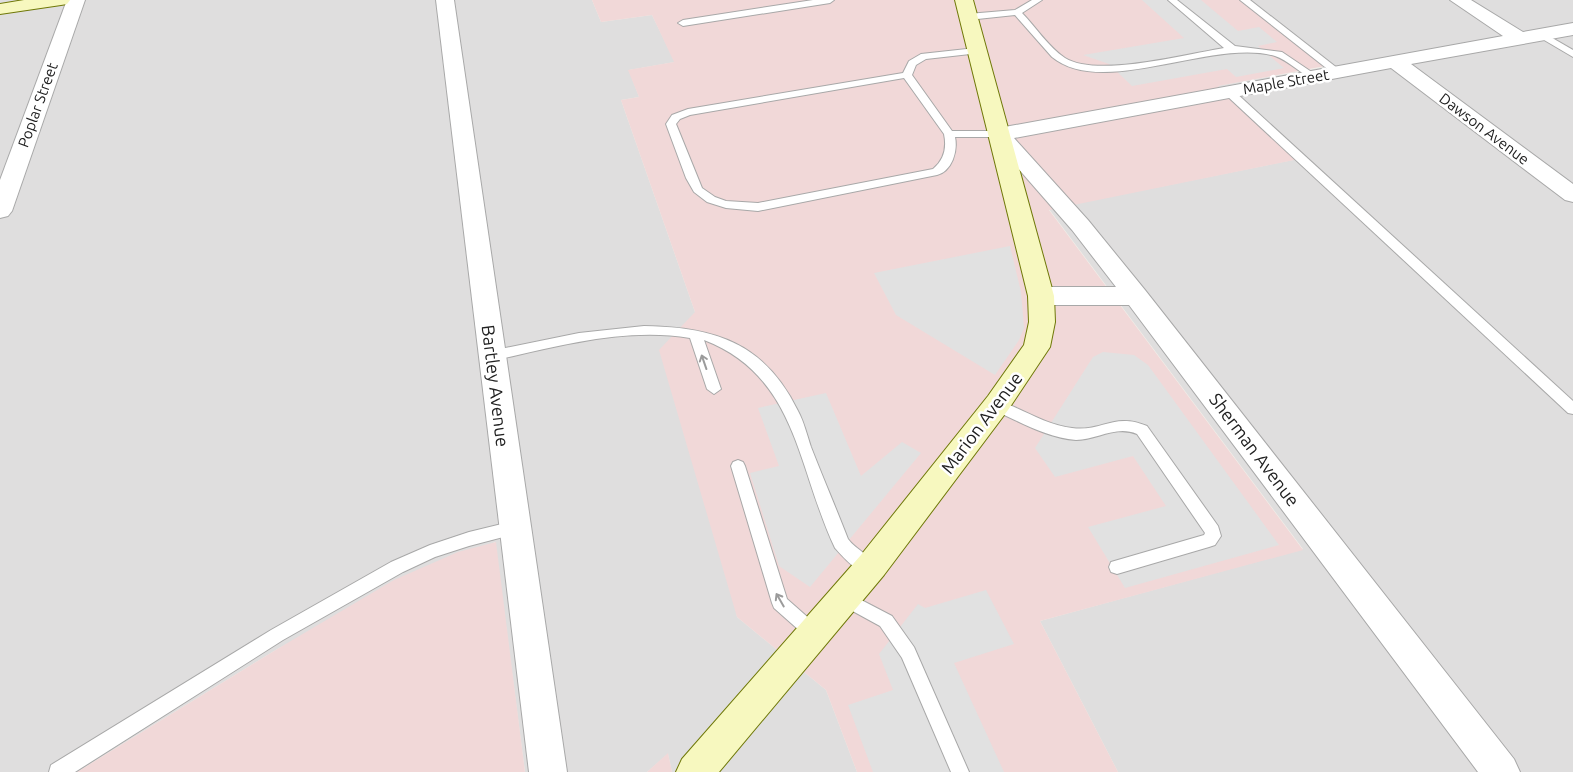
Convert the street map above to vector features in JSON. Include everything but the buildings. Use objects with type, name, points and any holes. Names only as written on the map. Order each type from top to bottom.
[{"type":"street","points":[[0,8],[61,0]]},
{"type":"street","name":"Poplar Street","points":[[0,211],[76,0]]},
{"type":"street","name":"Bartley Avenue","points":[[445,0],[548,772]]},
{"type":"street","points":[[1459,0],[1521,39]]},
{"type":"street","name":"Marion Avenue","points":[[695,772],[870,568],[996,405],[1037,347],[1042,330],[1041,296],[966,8]]},
{"type":"street","name":"Maple Street","points":[[999,134],[1573,29]]},
{"type":"street","name":"Dawson Avenue","points":[[1395,62],[1573,195]]},
{"type":"street","name":"Sherman Avenue","points":[[999,134],[1080,225],[1136,296],[1501,772]]},
{"type":"street","points":[[1041,296],[1136,296]]},
{"type":"lane","points":[[683,22],[830,0]]},
{"type":"lane","points":[[966,8],[1016,12],[1038,0]]},
{"type":"lane","points":[[1172,0],[1232,49]]},
{"type":"lane","points":[[1244,0],[1338,73]]},
{"type":"lane","points":[[1016,12],[1062,60],[1083,67],[1119,68],[1232,49],[1280,54],[1314,77]]},
{"type":"lane","points":[[1542,35],[1573,54]]},
{"type":"lane","points":[[906,76],[912,63],[924,56],[976,51]]},
{"type":"lane","points":[[906,76],[949,134],[952,144],[944,166],[937,172],[758,207],[732,206],[711,198],[698,190],[671,124],[676,117],[688,112],[906,76]]},
{"type":"lane","points":[[1230,93],[1573,409]]},
{"type":"lane","points":[[949,134],[999,134]]},
{"type":"lane","points":[[491,356],[633,331],[658,330],[695,334],[708,336],[730,345],[752,359],[771,380],[789,406],[841,543],[849,553],[870,568]]},
{"type":"lane","points":[[695,334],[714,389]]},
{"type":"lane","points":[[996,405],[1071,435],[1094,432],[1121,424],[1132,425],[1142,430],[1212,531],[1212,536],[1209,540],[1117,567]]},
{"type":"lane","points":[[738,466],[780,603],[814,634]]},
{"type":"lane","points":[[58,772],[277,635],[397,567],[430,552],[469,538],[514,528]]},
{"type":"lane","points":[[844,598],[886,622],[908,653],[960,772]]},
{"type":"shaded area","points":[[0,0],[592,0],[601,22],[652,15],[675,62],[629,70],[639,97],[621,100],[695,312],[737,617],[826,690],[857,772],[672,772],[668,754],[647,772],[525,772],[495,542],[279,648],[77,772],[0,772]]},
{"type":"shaded area","points":[[592,0],[1241,0],[1325,66],[1218,86],[1299,159],[1049,210],[1303,550],[1040,621],[1118,772],[857,772],[826,690],[737,617],[659,350],[695,312],[621,100],[639,97],[628,70],[674,62],[652,15],[601,22]]},
{"type":"shaded area","points":[[1142,0],[1201,0],[1238,31],[1259,27],[1277,42],[1258,46],[1284,68],[1236,77],[1227,69],[1132,86],[1109,64],[1083,55],[1184,38]]},
{"type":"shaded area","points":[[1241,0],[1573,0],[1573,772],[1118,772],[1040,621],[1303,549],[1049,209],[1298,159],[1217,86],[1325,67]]},
{"type":"shaded area","points":[[1010,246],[1021,292],[1024,328],[1019,340],[995,375],[896,315],[874,273]]},
{"type":"shaded area","points":[[1103,352],[1134,355],[1148,365],[1279,545],[1125,588],[1088,527],[1166,506],[1133,456],[1055,477],[1035,448],[1093,357]]},
{"type":"shaded area","points":[[826,393],[861,476],[902,442],[921,453],[810,587],[779,566],[750,473],[779,466],[758,408]]},
{"type":"shaded area","points":[[496,542],[525,772],[77,772],[394,580],[458,552]]},
{"type":"shaded area","points":[[986,590],[1014,644],[954,663],[1004,772],[873,772],[848,705],[893,690],[879,654],[918,604],[925,608]]},
{"type":"shaded area","points":[[668,753],[672,772],[647,772]]}]
